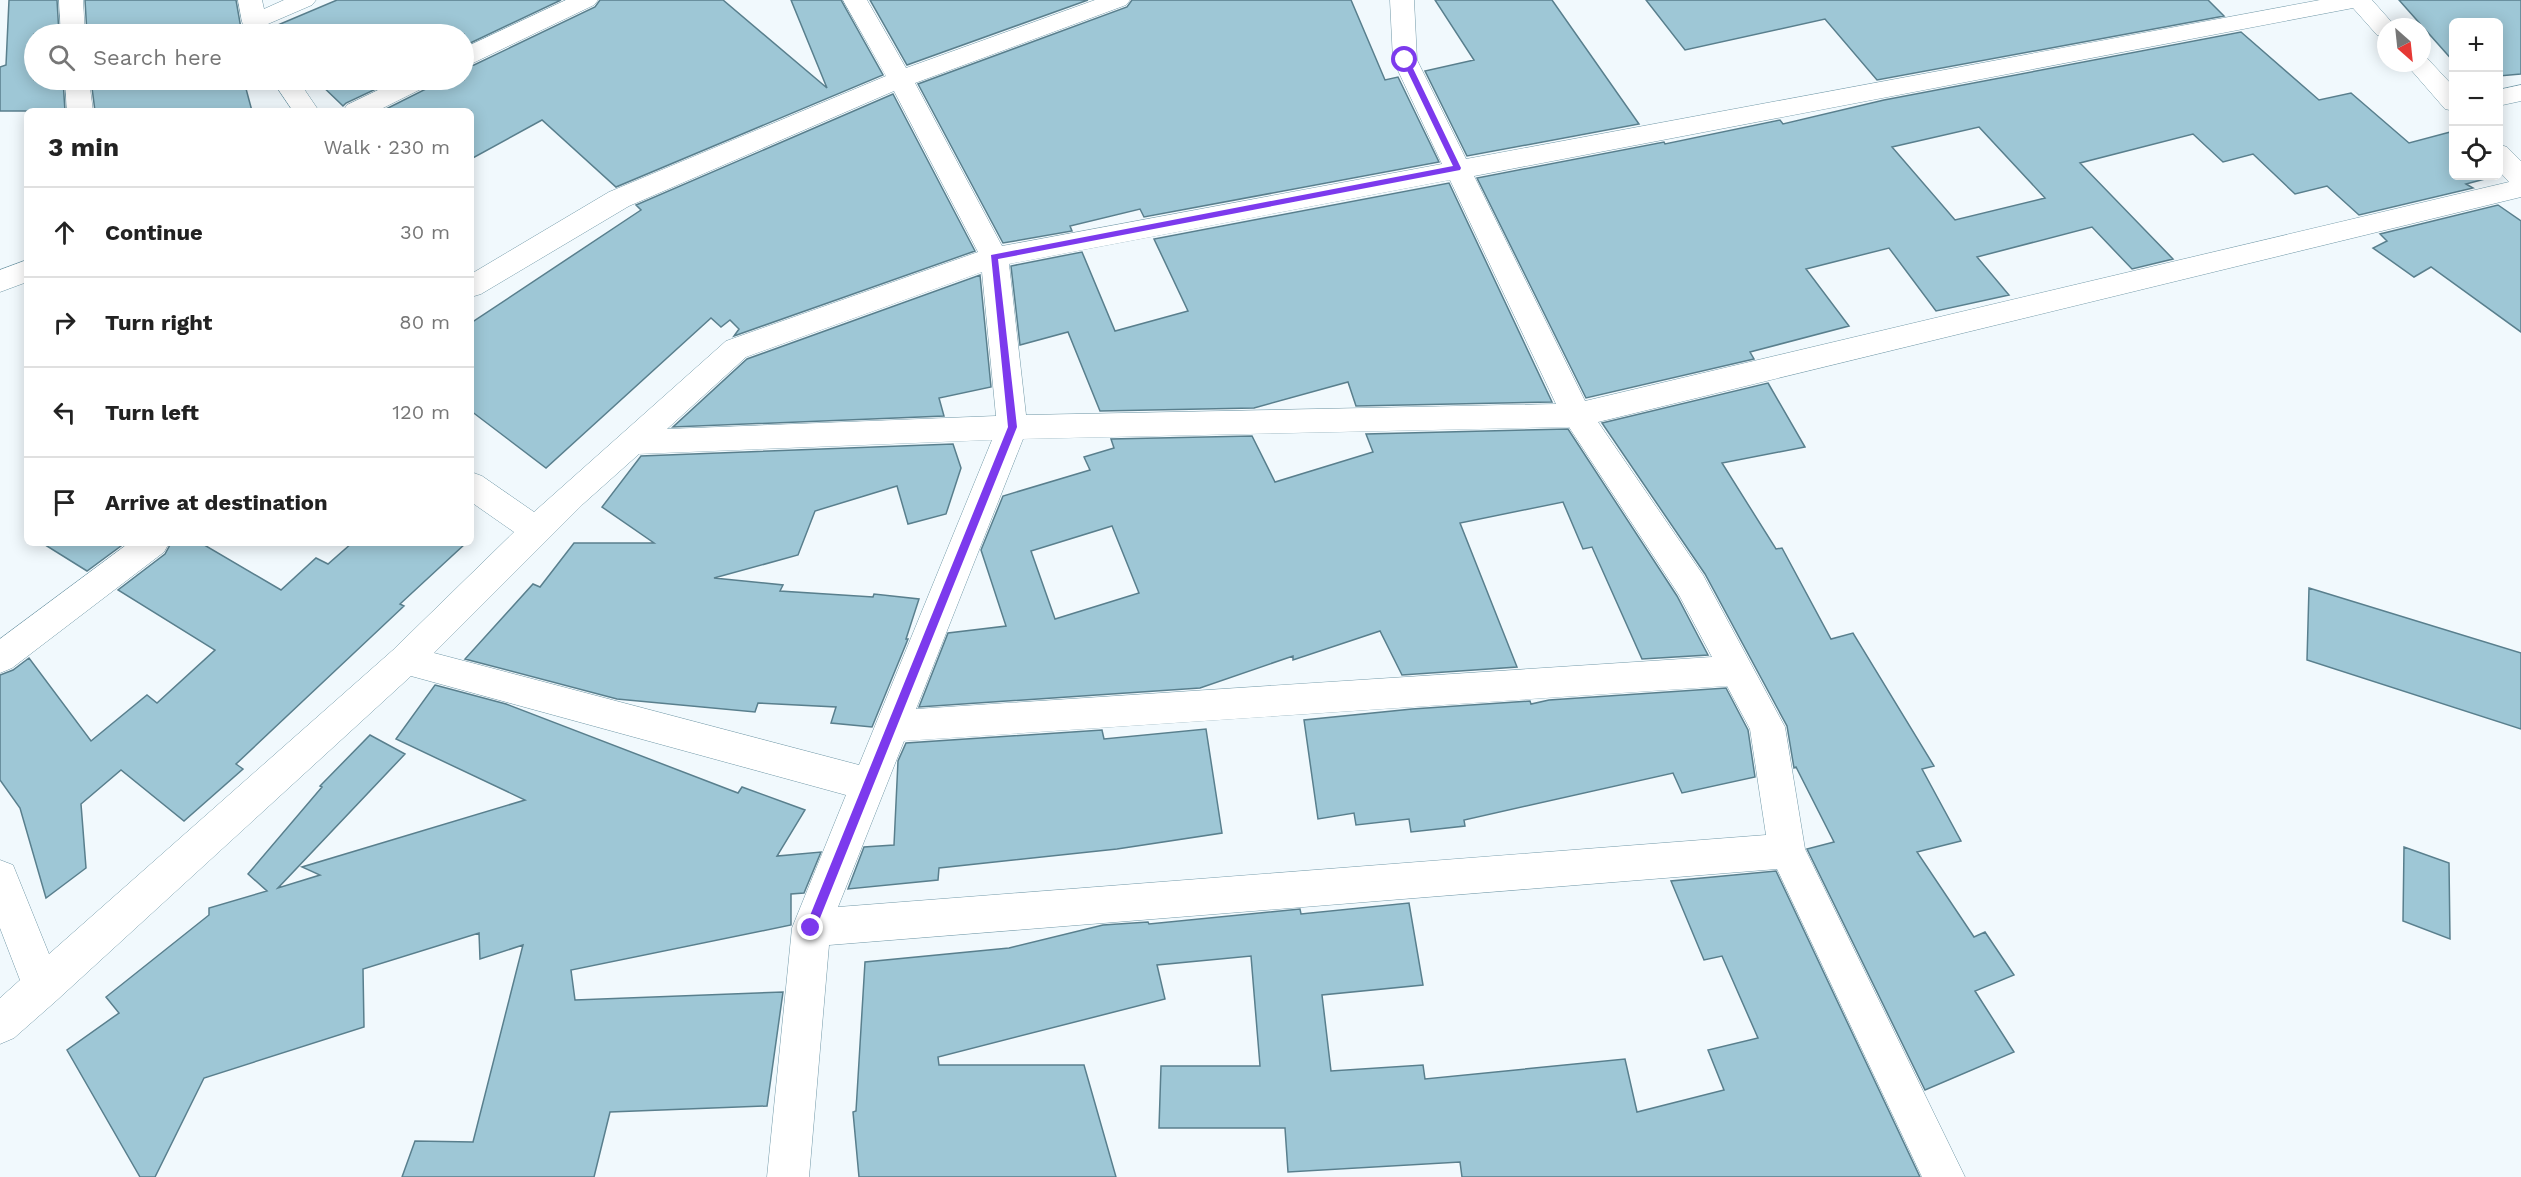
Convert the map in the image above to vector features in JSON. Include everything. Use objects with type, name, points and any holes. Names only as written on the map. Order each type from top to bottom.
[{"type":"street","points":[[71,0],[73,24]]},
{"type":"street","points":[[254,19],[304,0]]},
{"type":"street","points":[[474,52],[586,0]]},
{"type":"street","points":[[788,1177],[811,928],[1012,427],[994,257],[900,79],[855,0]]},
{"type":"street","points":[[474,285],[619,198],[900,79],[1118,0]]},
{"type":"street","points":[[1401,0],[1405,60],[1577,416],[1691,585],[1767,727],[1787,851],[1944,1177]]},
{"type":"street","points":[[0,1024],[405,660],[536,530],[736,349],[994,257],[2359,0],[2377,20]]},
{"type":"street","points":[[2425,72],[2449,98]]},
{"type":"street","points":[[78,90],[80,108]]},
{"type":"street","points":[[292,90],[304,108]]},
{"type":"street","points":[[362,108],[398,90]]},
{"type":"street","points":[[2503,97],[2521,93]]},
{"type":"street","points":[[2503,158],[2521,178]]},
{"type":"street","points":[[631,442],[1012,427],[1577,416],[2521,188]]},
{"type":"street","points":[[0,282],[24,271]]},
{"type":"street","points":[[474,487],[536,530]]},
{"type":"street","points":[[0,658],[149,546]]},
{"type":"street","points":[[405,660],[868,784]]},
{"type":"street","points":[[891,726],[1736,670]]},
{"type":"street","points":[[811,928],[1787,851]]},
{"type":"street","points":[[0,878],[42,987]]},
{"type":"building","points":[[9,0],[57,0],[58,24],[24,24],[24,90],[64,90],[65,108],[24,108],[24,111],[0,111],[0,67],[6,65]]},
{"type":"building","points":[[85,0],[236,0],[240,24],[86,24]]},
{"type":"building","points":[[337,0],[561,0],[474,41],[474,24],[280,24]]},
{"type":"building","points":[[600,0],[723,0],[827,88],[791,0],[841,0],[883,75],[616,187],[542,120],[474,157],[474,108],[388,108],[424,90],[474,90],[474,65],[595,7]]},
{"type":"building","points":[[870,0],[1088,0],[907,65]]},
{"type":"building","points":[[1132,0],[1351,0],[1385,80],[1398,77],[1439,162],[1144,217],[1140,209],[1070,226],[1072,231],[1003,243],[918,84],[1127,7]]},
{"type":"building","points":[[1435,0],[1552,0],[1639,124],[1467,156],[1425,71],[1474,60]]},
{"type":"building","points":[[1646,0],[2208,0],[2224,16],[1877,80],[1825,19],[1685,50]]},
{"type":"building","points":[[2399,0],[2521,0],[2521,74],[2503,76],[2503,18],[2449,18],[2449,56],[2431,36],[2431,18],[2415,18]]},
{"type":"building","points":[[2241,32],[2319,100],[2351,93],[2409,143],[2449,132],[2449,180],[2481,180],[2466,184],[2473,188],[2359,215],[2327,186],[2295,194],[2253,154],[2223,162],[2193,134],[2080,163],[2173,259],[2132,269],[2092,227],[1977,257],[2009,295],[1936,311],[1889,248],[1806,269],[1849,326],[1750,352],[1754,359],[1586,398],[1477,178],[1664,142],[1665,144],[1780,120],[1783,124],[1884,100]],"holes":[[[1979,127],[2045,198],[1955,220],[1892,147]]]},
{"type":"building","points":[[92,90],[246,90],[251,108],[95,108]]},
{"type":"building","points":[[326,90],[374,90],[346,103],[343,106]]},
{"type":"building","points":[[893,94],[975,251],[734,336],[739,329],[730,320],[721,327],[711,318],[546,468],[474,413],[474,321],[641,210],[636,205]]},
{"type":"building","points":[[1449,183],[1552,402],[1356,406],[1348,382],[1254,408],[1100,411],[1068,332],[1020,345],[1011,266],[1082,252],[1115,331],[1188,311],[1154,239]]},
{"type":"building","points":[[2498,205],[2521,221],[2521,332],[2431,267],[2414,277],[2373,248],[2387,241],[2380,234]]},
{"type":"building","points":[[980,275],[991,387],[939,398],[944,416],[673,427],[747,359]]},
{"type":"building","points":[[1768,383],[1805,447],[1722,463],[1776,549],[1782,548],[1831,639],[1853,633],[1934,766],[1922,769],[1961,841],[1917,852],[1974,937],[1985,932],[2014,975],[1975,991],[2014,1052],[1925,1090],[1807,849],[1834,842],[1796,767],[1794,768],[1787,726],[1705,574],[1602,423]]},
{"type":"building","points":[[1568,429],[1677,596],[1708,655],[1642,659],[1592,547],[1583,549],[1563,502],[1460,523],[1517,667],[1402,675],[1380,631],[1293,660],[1293,656],[1200,688],[919,707],[948,633],[1006,626],[981,550],[1003,496],[1090,470],[1084,457],[1114,448],[1111,439],[1252,436],[1275,482],[1373,452],[1366,434]],"holes":[[[1112,526],[1139,593],[1055,619],[1031,551]]]},
{"type":"building","points":[[953,444],[961,468],[946,514],[908,524],[897,486],[815,511],[798,555],[714,578],[783,585],[780,591],[873,597],[874,594],[919,599],[906,639],[908,639],[872,727],[831,723],[836,707],[758,703],[755,712],[617,699],[465,659],[533,584],[540,587],[574,543],[654,543],[602,507],[641,456]]},
{"type":"building","points":[[47,546],[121,546],[87,571]]},
{"type":"building","points":[[169,546],[206,546],[281,590],[316,558],[328,564],[349,546],[463,546],[400,604],[404,606],[236,764],[243,769],[184,821],[121,770],[81,804],[86,868],[46,898],[20,808],[0,780],[0,675],[13,670],[29,658],[91,741],[147,695],[157,703],[215,650],[118,590],[165,554]]},
{"type":"building","points":[[2309,588],[2521,653],[2521,729],[2307,660]]},
{"type":"building","points":[[435,685],[506,704],[738,793],[742,787],[805,810],[777,856],[821,852],[804,893],[791,894],[791,925],[571,970],[575,1000],[783,992],[767,1106],[610,1112],[594,1177],[402,1177],[415,1141],[473,1142],[523,945],[480,959],[479,933],[363,969],[364,1027],[204,1078],[155,1177],[140,1177],[67,1050],[119,1013],[106,997],[209,915],[209,908],[267,891],[248,874],[322,787],[320,786],[370,735],[405,754],[278,888],[320,875],[302,867],[525,800],[396,739]]},
{"type":"building","points":[[1726,688],[1748,730],[1755,777],[1682,793],[1673,773],[1464,820],[1465,826],[1411,832],[1409,819],[1356,825],[1354,813],[1318,819],[1304,720],[1412,709],[1530,701],[1531,704],[1549,700]]},
{"type":"building","points":[[1206,729],[1222,833],[1117,849],[939,868],[938,880],[848,889],[864,847],[894,845],[898,761],[906,743],[1102,730],[1104,739]]},
{"type":"building","points":[[2404,847],[2449,863],[2450,939],[2403,921]]},
{"type":"building","points":[[1776,871],[1920,1177],[1462,1177],[1460,1162],[1288,1172],[1285,1128],[1159,1128],[1161,1066],[1260,1066],[1251,956],[1157,965],[1165,999],[938,1057],[939,1065],[1084,1065],[1116,1177],[859,1177],[853,1112],[856,1111],[865,962],[1009,948],[1103,925],[1148,922],[1149,924],[1300,909],[1301,914],[1409,903],[1423,985],[1322,995],[1331,1071],[1423,1065],[1425,1079],[1625,1059],[1637,1112],[1724,1090],[1708,1050],[1758,1038],[1722,956],[1704,960],[1671,881]]},
{"type":"route","points":[[811,928],[1012,427],[994,257],[1458,168],[1405,60]]}]
